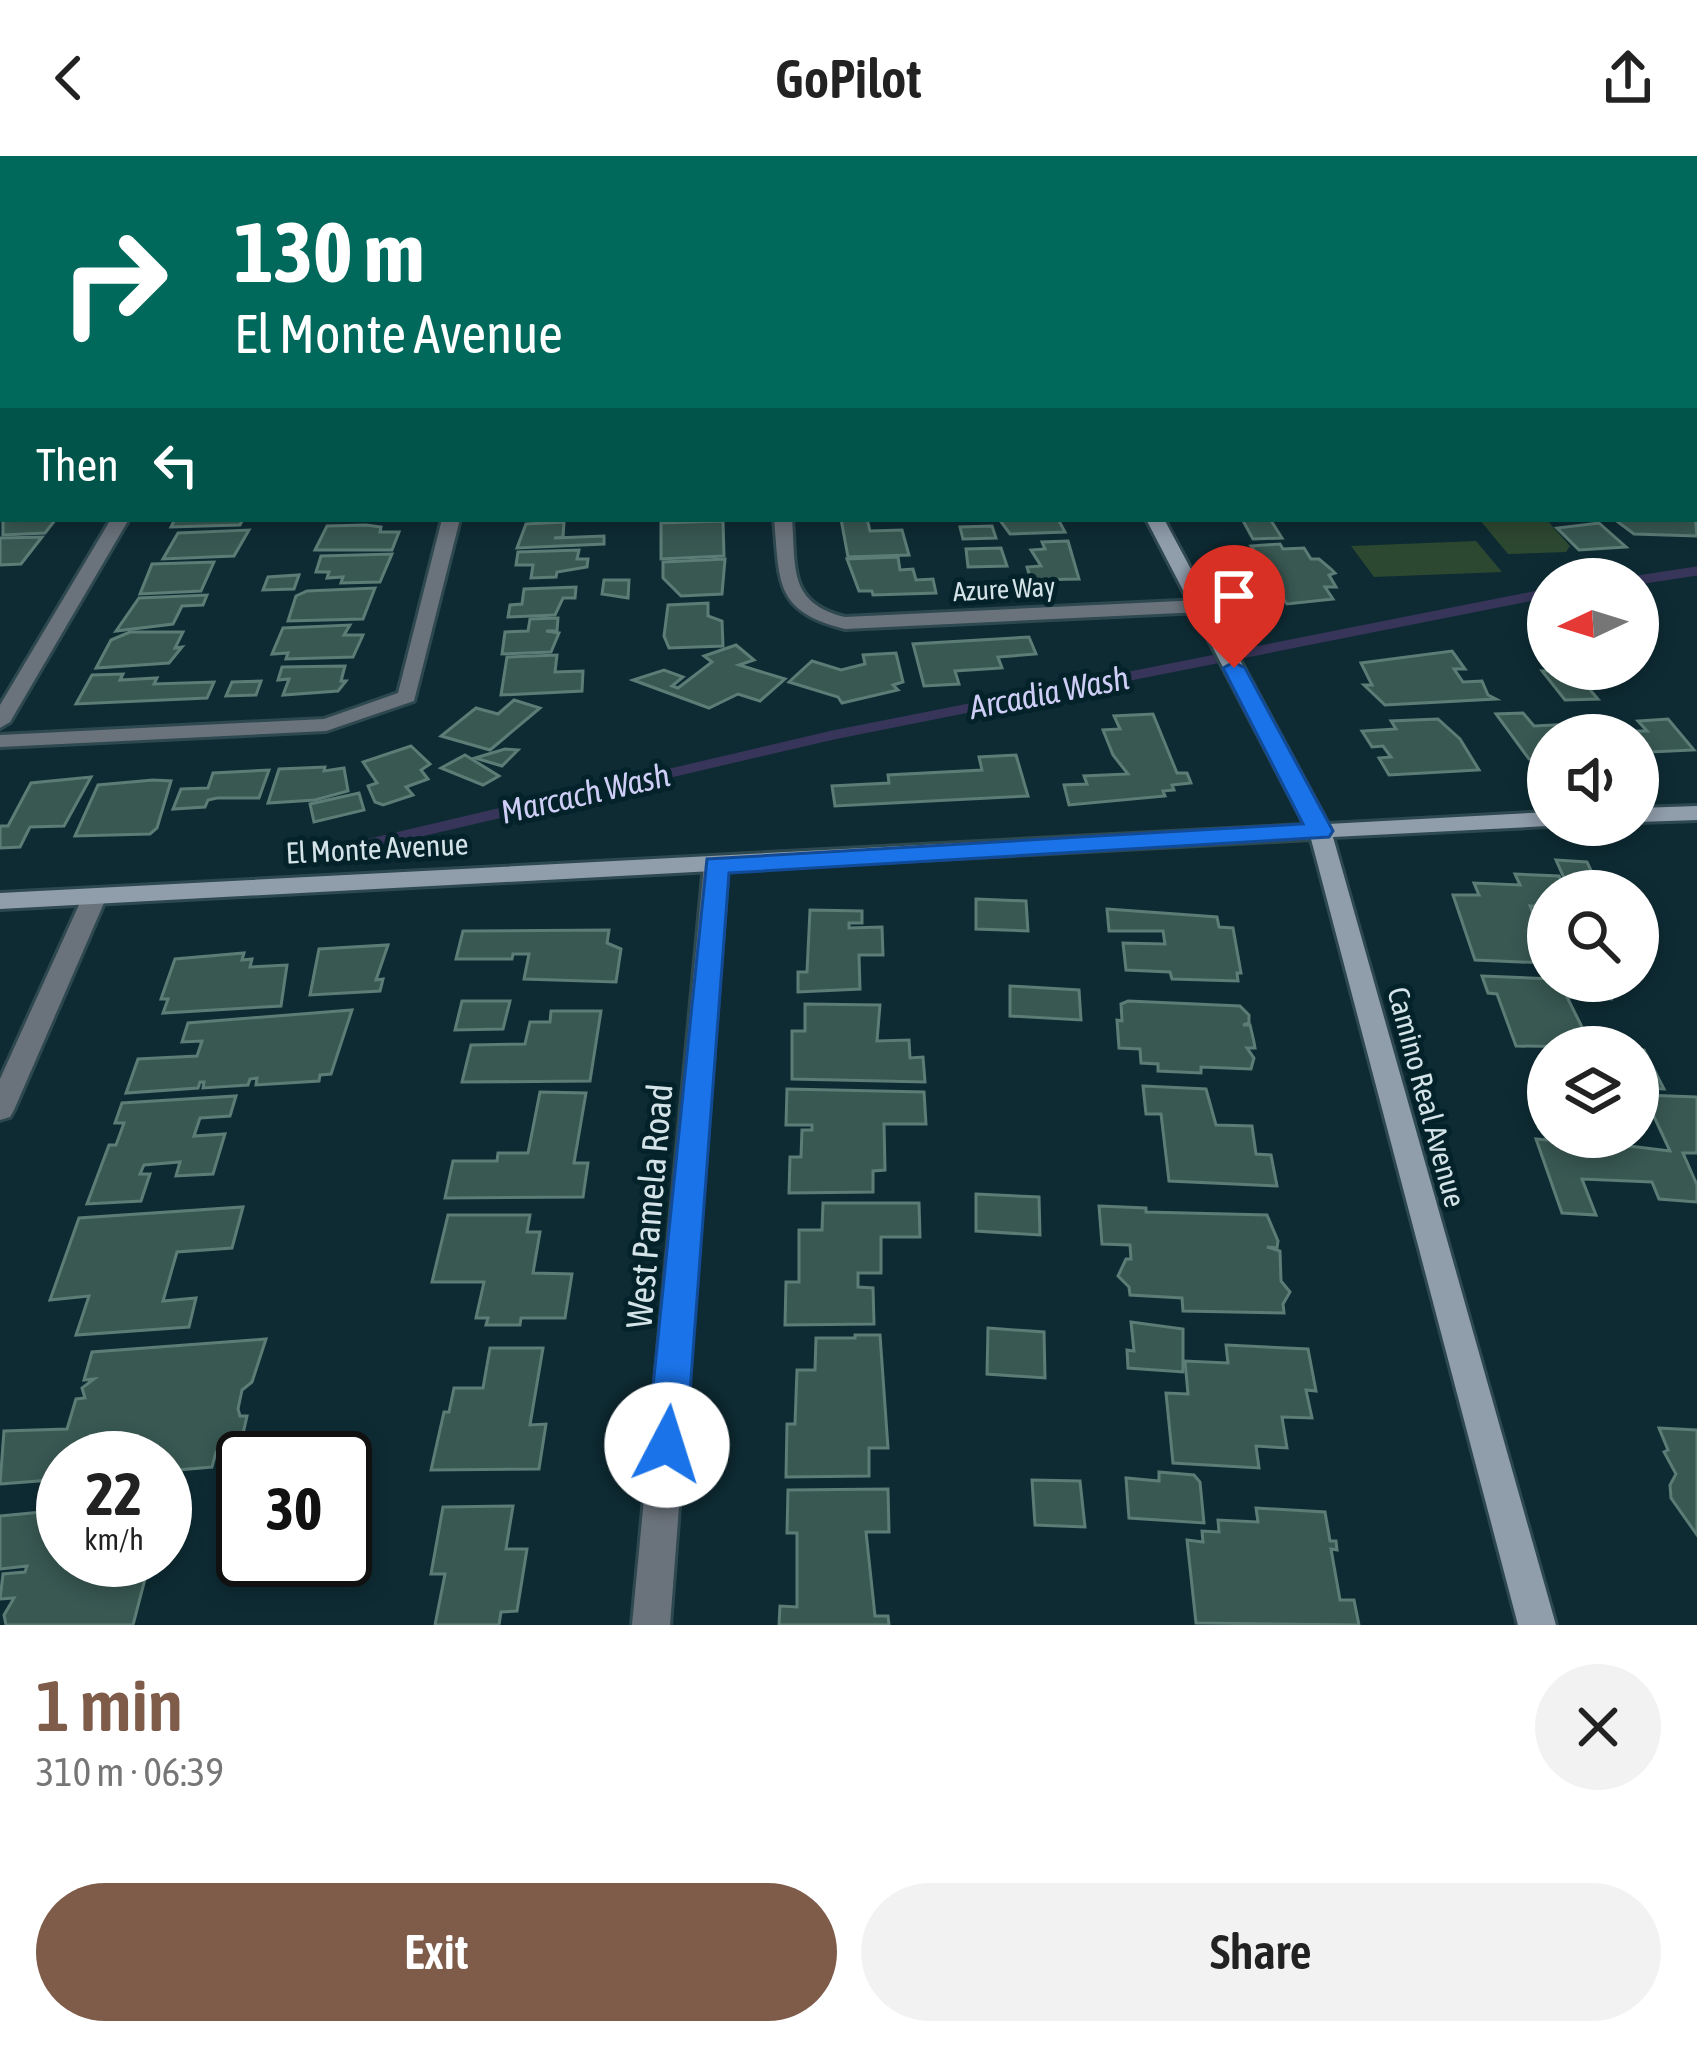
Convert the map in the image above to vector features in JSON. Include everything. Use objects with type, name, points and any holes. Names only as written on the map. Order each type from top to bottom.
[{"type":"street","points":[[0,722],[118,522]]},
{"type":"street","points":[[0,741],[326,725],[407,697],[451,522]]},
{"type":"street","name":"Azure Way","points":[[783,522],[792,597],[811,617],[844,623],[1201,606]]},
{"type":"street","name":"Camino Real Avenue","points":[[1157,522],[1320,831],[1537,1625]]},
{"type":"street","points":[[1659,814],[1697,813]]},
{"type":"street","name":"El Monte Avenue","points":[[0,901],[1527,820]]},
{"type":"street","name":"West Pamela Road","points":[[651,1625],[716,865]]},
{"type":"street","points":[[0,1110],[94,896]]},
{"type":"green space","points":[[1481,522],[1549,522],[1570,546],[1566,552],[1508,554]]},
{"type":"green space","points":[[1476,541],[1502,572],[1374,577],[1351,546]]},
{"type":"building","points":[[3,522],[54,522],[45,533],[3,535]]},
{"type":"building","points":[[174,522],[242,522],[240,525],[171,527]]},
{"type":"building","points":[[564,522],[563,537],[554,538],[604,536],[604,544],[517,548],[526,524]]},
{"type":"building","points":[[723,522],[724,556],[661,559],[661,523]]},
{"type":"building","points":[[842,522],[868,522],[870,531],[902,530],[909,555],[848,557]]},
{"type":"building","points":[[1001,522],[1060,522],[1065,532],[1010,534]]},
{"type":"building","points":[[1244,522],[1272,522],[1282,538],[1253,539]]},
{"type":"building","points":[[1618,522],[1696,522],[1697,536],[1634,534]]},
{"type":"building","points":[[1599,523],[1626,547],[1579,550],[1557,528]]},
{"type":"building","points":[[327,526],[381,527],[380,532],[399,532],[392,550],[315,550]]},
{"type":"building","points":[[992,526],[996,538],[963,539],[960,527]]},
{"type":"building","points":[[249,530],[234,556],[163,559],[178,533]]},
{"type":"building","points":[[42,537],[21,564],[0,565],[0,538]]},
{"type":"building","points":[[1068,541],[1079,579],[1031,580],[1027,567],[1041,566],[1031,550],[1045,549],[1042,542]]},
{"type":"building","points":[[1280,544],[1283,549],[1304,548],[1311,559],[1319,559],[1335,573],[1329,575],[1336,587],[1325,587],[1333,599],[1287,604],[1251,553],[1256,553],[1251,546]]},
{"type":"building","points":[[1001,548],[1007,566],[968,567],[966,549]]},
{"type":"building","points":[[579,550],[577,559],[588,559],[587,567],[557,572],[556,577],[531,578],[533,565],[516,565],[518,552]]},
{"type":"building","points":[[392,554],[380,582],[341,583],[343,577],[327,578],[329,572],[316,572],[321,556]]},
{"type":"building","points":[[898,557],[900,570],[913,569],[916,580],[933,579],[936,593],[873,595],[859,591],[847,559]]},
{"type":"building","points":[[725,559],[722,594],[681,596],[663,578],[663,562]]},
{"type":"building","points":[[214,562],[201,591],[140,594],[152,564]]},
{"type":"building","points":[[299,575],[294,589],[263,590],[268,577]]},
{"type":"building","points":[[604,580],[629,580],[628,598],[602,594]]},
{"type":"building","points":[[576,587],[575,598],[563,598],[555,615],[508,617],[510,605],[522,604],[524,589]]},
{"type":"building","points":[[375,588],[363,619],[288,621],[296,596],[307,591]]},
{"type":"building","points":[[207,595],[203,605],[182,606],[173,624],[116,631],[139,598]]},
{"type":"building","points":[[708,603],[708,616],[722,621],[723,646],[669,648],[664,636],[668,605]]},
{"type":"building","points":[[558,618],[557,631],[546,631],[559,633],[551,652],[502,654],[505,632],[528,631],[530,619]]},
{"type":"building","points":[[350,625],[344,635],[363,635],[353,657],[286,659],[288,653],[272,654],[283,628]]},
{"type":"building","points":[[130,632],[183,632],[175,648],[182,647],[169,663],[96,668],[111,640]]},
{"type":"building","points":[[1029,637],[1036,654],[998,657],[1002,668],[955,671],[959,684],[924,686],[913,644]]},
{"type":"building","points":[[736,645],[754,660],[739,665],[785,679],[760,701],[738,694],[709,708],[633,680],[664,670],[683,677],[672,686],[678,688],[712,662],[704,656]]},
{"type":"building","points":[[1452,651],[1465,669],[1454,669],[1463,682],[1482,681],[1488,695],[1496,699],[1385,705],[1364,685],[1372,685],[1361,663]]},
{"type":"building","points":[[896,653],[903,682],[893,685],[898,690],[842,703],[838,697],[789,682],[812,661],[841,670],[865,664],[863,655]]},
{"type":"building","points":[[557,655],[555,672],[583,671],[582,691],[501,695],[507,657]]},
{"type":"building","points":[[345,666],[341,681],[346,681],[338,691],[283,695],[289,679],[278,680],[282,667]]},
{"type":"building","points":[[123,674],[120,680],[157,678],[154,684],[214,682],[207,698],[76,704],[92,675]]},
{"type":"building","points":[[261,681],[256,695],[226,696],[232,682]]},
{"type":"building","points":[[1557,690],[1590,690],[1598,699],[1565,700]]},
{"type":"building","points":[[514,700],[540,708],[490,750],[441,736],[476,708],[498,714]]},
{"type":"building","points":[[1523,713],[1527,718],[1527,756],[1496,714]]},
{"type":"building","points":[[1153,714],[1177,773],[1187,773],[1191,783],[1172,785],[1174,790],[1163,791],[1165,796],[1069,805],[1064,785],[1087,784],[1084,776],[1128,774],[1113,755],[1103,730],[1120,729],[1114,716]]},
{"type":"building","points":[[1438,719],[1460,739],[1479,770],[1389,775],[1379,758],[1391,757],[1383,746],[1372,747],[1362,731],[1396,729],[1391,721]]},
{"type":"building","points":[[1668,719],[1694,750],[1659,752],[1659,720]]},
{"type":"building","points":[[411,746],[430,764],[421,770],[428,779],[406,787],[413,795],[383,805],[375,802],[368,786],[377,783],[363,762]]},
{"type":"building","points":[[518,750],[502,766],[475,758]]},
{"type":"building","points":[[465,755],[499,776],[483,785],[441,768]]},
{"type":"building","points":[[1016,755],[1028,796],[835,806],[832,786],[889,783],[888,775],[982,770],[979,757]]},
{"type":"building","points":[[325,767],[324,771],[344,768],[348,791],[315,800],[268,803],[279,769]]},
{"type":"building","points":[[269,770],[259,798],[217,798],[208,800],[205,807],[173,809],[181,789],[208,788],[213,773]]},
{"type":"building","points":[[91,777],[64,826],[30,827],[20,847],[0,848],[0,826],[8,826],[31,783]]},
{"type":"building","points":[[171,781],[157,828],[150,834],[75,836],[98,785]]},
{"type":"building","points":[[359,793],[364,810],[314,822],[310,804]]},
{"type":"building","points":[[1556,860],[1587,862],[1591,870],[1560,870]]},
{"type":"building","points":[[1515,874],[1527,875],[1527,962],[1475,960],[1453,895],[1479,895],[1474,883],[1520,885]]},
{"type":"building","points":[[976,899],[1026,901],[1028,931],[976,929]]},
{"type":"building","points":[[1107,909],[1217,917],[1219,927],[1233,928],[1241,973],[1237,973],[1238,981],[1172,979],[1170,972],[1126,970],[1123,943],[1165,944],[1163,931],[1109,931]]},
{"type":"building","points":[[810,910],[862,911],[862,923],[849,923],[849,928],[882,927],[883,955],[859,955],[860,989],[798,992],[798,972],[807,972]]},
{"type":"building","points":[[609,930],[607,943],[621,949],[616,982],[524,979],[529,954],[513,954],[512,959],[456,959],[463,931]]},
{"type":"building","points":[[388,945],[376,980],[383,979],[380,991],[310,995],[319,949]]},
{"type":"building","points":[[244,953],[242,960],[252,959],[250,967],[287,965],[281,1006],[163,1013],[168,999],[161,999],[175,959]]},
{"type":"building","points":[[1482,976],[1527,978],[1527,1002],[1570,1002],[1582,1026],[1527,1026],[1527,1046],[1516,1046],[1497,994],[1488,993]]},
{"type":"building","points":[[1010,986],[1079,990],[1081,1020],[1010,1016]]},
{"type":"building","points":[[462,1001],[510,1001],[503,1029],[455,1030]]},
{"type":"building","points":[[805,1004],[880,1005],[877,1041],[909,1040],[910,1058],[923,1057],[925,1082],[792,1079],[792,1031],[805,1031]]},
{"type":"building","points":[[1121,1004],[1240,1006],[1249,1015],[1249,1023],[1243,1025],[1250,1025],[1254,1042],[1255,1048],[1247,1048],[1254,1058],[1251,1069],[1158,1071],[1158,1064],[1141,1063],[1140,1049],[1119,1048],[1117,1020],[1122,1021]]},
{"type":"building","points":[[352,1010],[331,1074],[320,1075],[319,1081],[256,1085],[257,1078],[248,1085],[203,1088],[200,1082],[198,1088],[126,1093],[138,1059],[197,1056],[202,1041],[182,1042],[188,1023]]},
{"type":"building","points":[[551,1011],[601,1011],[590,1081],[462,1082],[471,1045],[525,1044],[530,1022],[550,1022]]},
{"type":"building","points":[[1143,1086],[1206,1089],[1216,1125],[1252,1126],[1256,1154],[1271,1155],[1277,1186],[1169,1181],[1161,1114],[1146,1114]]},
{"type":"building","points":[[787,1089],[924,1092],[926,1124],[884,1124],[885,1170],[873,1171],[873,1192],[789,1193],[790,1157],[801,1157],[802,1130],[812,1130],[812,1125],[786,1125]]},
{"type":"building","points":[[540,1092],[586,1093],[574,1163],[588,1163],[583,1197],[445,1198],[453,1161],[497,1161],[498,1153],[528,1153]]},
{"type":"building","points":[[236,1096],[230,1116],[200,1118],[194,1136],[225,1134],[213,1174],[176,1176],[180,1162],[144,1165],[140,1174],[150,1174],[141,1201],[87,1204],[109,1145],[116,1145],[124,1123],[115,1123],[122,1103]]},
{"type":"building","points":[[1659,1096],[1697,1097],[1697,1153],[1683,1153],[1697,1185],[1697,1202],[1659,1199],[1652,1182],[1582,1179],[1596,1215],[1562,1213],[1543,1158],[1659,1158],[1659,1150],[1670,1151],[1659,1127]]},
{"type":"building","points":[[976,1194],[1039,1197],[1040,1235],[976,1231]]},
{"type":"building","points":[[823,1203],[919,1203],[920,1237],[881,1237],[881,1273],[858,1273],[858,1287],[873,1288],[874,1324],[785,1325],[786,1282],[799,1282],[799,1230],[822,1230]]},
{"type":"building","points":[[1099,1206],[1267,1215],[1278,1241],[1277,1248],[1267,1247],[1280,1251],[1281,1281],[1290,1292],[1284,1313],[1183,1311],[1182,1298],[1130,1295],[1118,1276],[1126,1259],[1131,1259],[1130,1245],[1102,1244]]},
{"type":"building","points":[[243,1207],[232,1248],[177,1252],[163,1301],[196,1298],[189,1327],[76,1335],[89,1296],[50,1300],[79,1218]]},
{"type":"building","points":[[448,1215],[530,1215],[527,1232],[540,1232],[533,1273],[572,1274],[565,1318],[521,1318],[520,1325],[486,1325],[488,1318],[476,1318],[484,1282],[432,1282]]},
{"type":"building","points":[[1131,1322],[1183,1329],[1183,1372],[1128,1368],[1127,1350],[1134,1351]]},
{"type":"building","points":[[988,1328],[1044,1332],[1045,1378],[987,1374]]},
{"type":"building","points":[[880,1335],[888,1448],[869,1448],[869,1476],[786,1477],[787,1424],[795,1424],[797,1370],[815,1370],[816,1338]]},
{"type":"building","points":[[266,1339],[252,1382],[242,1390],[238,1409],[240,1416],[247,1416],[244,1431],[216,1431],[212,1467],[192,1469],[192,1431],[36,1431],[36,1481],[0,1484],[4,1431],[67,1429],[76,1399],[85,1398],[82,1388],[94,1379],[84,1380],[92,1352]]},
{"type":"building","points":[[1226,1345],[1308,1349],[1316,1391],[1306,1390],[1312,1418],[1282,1417],[1287,1448],[1256,1446],[1259,1468],[1173,1463],[1166,1393],[1188,1394],[1185,1361],[1228,1363]]},
{"type":"building","points":[[490,1348],[543,1348],[530,1425],[546,1424],[539,1469],[431,1470],[454,1388],[483,1388]]},
{"type":"building","points":[[1659,1428],[1697,1430],[1697,1535],[1671,1498],[1670,1485],[1676,1474],[1664,1452],[1668,1450]]},
{"type":"building","points":[[1159,1472],[1194,1475],[1200,1482],[1204,1523],[1129,1518],[1126,1478],[1159,1481]]},
{"type":"building","points":[[1032,1480],[1080,1481],[1085,1527],[1035,1525]]},
{"type":"building","points":[[888,1489],[889,1532],[866,1532],[875,1616],[888,1616],[889,1625],[779,1625],[780,1606],[797,1607],[797,1533],[787,1533],[788,1490]]},
{"type":"building","points":[[513,1506],[506,1549],[527,1549],[517,1611],[501,1612],[499,1625],[435,1625],[445,1574],[431,1574],[443,1507]]},
{"type":"building","points":[[1256,1508],[1325,1512],[1330,1541],[1336,1541],[1337,1550],[1331,1549],[1340,1600],[1354,1600],[1359,1625],[1196,1623],[1187,1540],[1203,1542],[1202,1531],[1219,1532],[1218,1520],[1258,1522]]},
{"type":"building","points":[[36,1513],[36,1587],[143,1587],[133,1625],[6,1625],[4,1615],[14,1598],[0,1599],[3,1574],[25,1572],[27,1566],[0,1569],[0,1516]]},
{"type":"waterway","name":"Arcadia Wash","points":[[1659,577],[1697,571]]},
{"type":"waterway","name":"Arcadia Wash","points":[[508,811],[833,735],[1527,597]]},
{"type":"waterway","name":"Marcach Wash","points":[[338,851],[521,808]]},
{"type":"route","points":[[667,1445],[716,865],[1320,831],[1234,668]]}]
